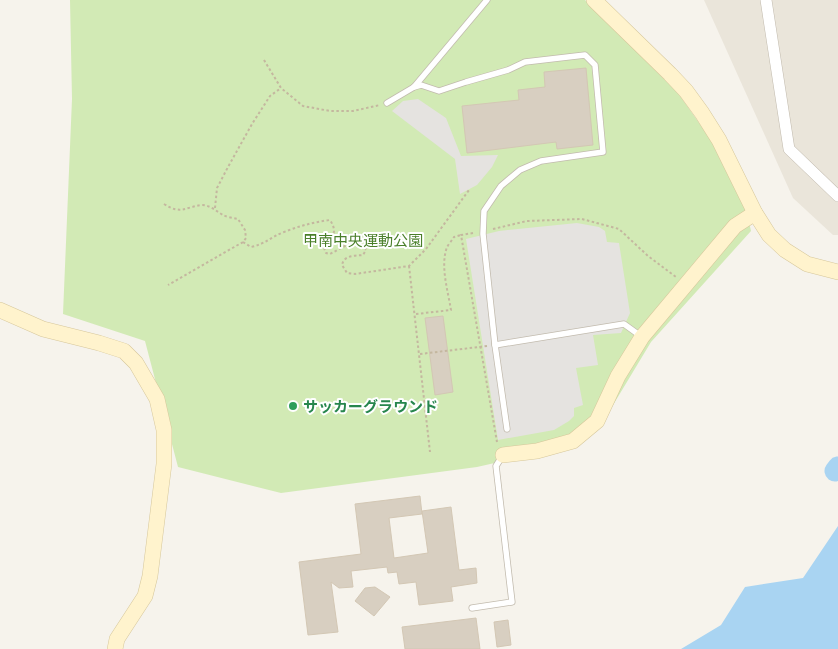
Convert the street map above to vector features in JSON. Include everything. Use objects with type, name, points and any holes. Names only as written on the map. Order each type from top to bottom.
[{"type":"street","points":[[594,0],[670,74],[691,98],[719,140],[755,214],[769,235],[784,250],[807,264],[838,272]]},
{"type":"street","points":[[766,0],[789,148],[838,196]]},
{"type":"street","points":[[500,452],[538,451],[573,441],[597,421],[618,376],[642,337],[734,226],[755,214]]},
{"type":"street","points":[[0,310],[43,329],[124,351],[141,371],[157,399],[164,430],[164,464],[150,576],[145,596],[117,639],[115,649]]},
{"type":"lane","points":[[387,103],[414,86],[487,0]]},
{"type":"lane","points":[[414,86],[422,85],[439,92],[508,70],[525,62],[548,58],[585,55],[595,65],[603,152],[541,161],[520,170],[501,186],[484,211],[483,234],[495,345],[507,429]]},
{"type":"lane","points":[[495,345],[624,324],[642,337]]},
{"type":"lane","points":[[472,608],[512,602],[496,466],[500,452]]},
{"type":"path","points":[[264,60],[281,88],[303,106],[353,111],[387,103]]},
{"type":"path","points":[[215,209],[217,188],[228,167],[270,96],[281,88]]},
{"type":"path","points":[[243,242],[251,247],[264,244],[282,233],[309,223],[330,220],[334,227],[334,235],[324,248],[326,253],[330,254],[354,241],[360,243],[366,250],[363,255],[346,257],[343,260],[342,265],[347,273],[355,274],[409,266],[426,249],[469,190]]},
{"type":"path","points":[[164,204],[173,210],[190,209],[202,205],[215,209],[223,215],[238,219],[245,230],[246,238],[243,242],[168,284]]},
{"type":"path","points":[[490,229],[527,221],[582,219],[619,229],[648,256],[677,277]]},
{"type":"path","points":[[415,314],[451,310],[445,275],[447,247],[454,237],[480,231]]},
{"type":"path","points":[[461,235],[479,347],[500,452]]},
{"type":"path","points":[[409,266],[430,452]]},
{"type":"path","points":[[420,354],[495,345]]},
{"type":"shaded area","points":[[704,0],[838,0],[838,235],[833,235],[793,198]]},
{"type":"shaded area","points":[[418,99],[446,118],[461,156],[498,155],[492,167],[477,185],[460,194],[455,159],[392,111],[403,101]]},
{"type":"shaded area","points":[[577,223],[599,227],[605,231],[607,242],[619,243],[630,313],[621,333],[593,335],[598,365],[576,368],[583,405],[574,408],[574,416],[569,421],[554,430],[498,440],[466,239],[499,231]]},
{"type":"green space","name":"甲南中央運動公園","points":[[70,0],[585,0],[678,93],[716,147],[745,204],[751,231],[651,342],[607,415],[578,444],[477,467],[281,493],[178,467],[145,341],[63,314],[72,99]]},
{"type":"water","points":[[838,526],[838,649],[681,649],[721,625],[745,587],[803,578]]},
{"type":"building","points":[[586,68],[593,145],[557,149],[556,142],[467,153],[462,106],[519,100],[518,90],[545,87],[544,72]]},
{"type":"building","points":[[443,316],[453,392],[435,395],[425,318]]},
{"type":"building","points":[[420,496],[422,514],[389,518],[394,558],[428,553],[422,511],[451,507],[459,570],[476,568],[477,583],[451,587],[453,601],[419,605],[416,582],[399,584],[397,572],[388,573],[387,567],[351,571],[353,587],[339,588],[331,582],[338,632],[308,635],[299,562],[361,554],[355,504]]},
{"type":"building","points":[[375,587],[390,597],[374,616],[355,601],[365,588]]},
{"type":"building","points":[[476,618],[480,649],[405,649],[402,627]]},
{"type":"building","points":[[508,620],[511,645],[497,647],[494,622]]},
{"type":"waterway","points":[[835,471],[838,467]]},
{"type":"place","name":"サッカーグラウンド","points":[[293,406]]}]
